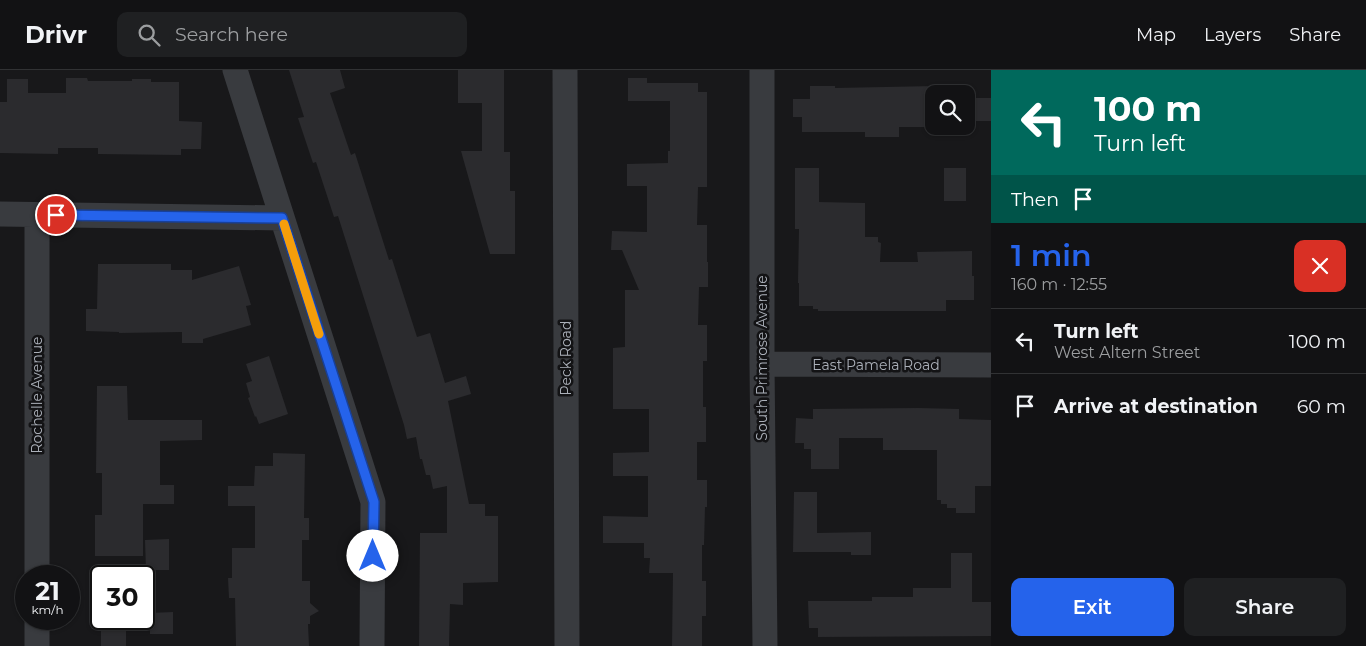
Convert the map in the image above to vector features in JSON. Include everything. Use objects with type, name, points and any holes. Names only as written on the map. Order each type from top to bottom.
[{"type":"street","points":[[234,70],[374,502],[372,646]]},
{"type":"street","name":"Peck Road","points":[[565,70],[567,646]]},
{"type":"street","name":"South Primrose Avenue","points":[[762,70],[762,364],[765,646]]},
{"type":"street","points":[[0,214],[282,218]]},
{"type":"street","name":"Rochelle Avenue","points":[[37,215],[37,565]]},
{"type":"street","name":"East Pamela Road","points":[[762,364],[991,366]]},
{"type":"street","points":[[37,630],[37,646]]},
{"type":"building","points":[[289,70],[340,70],[345,88],[330,93],[351,155],[355,153],[389,260],[392,259],[417,337],[430,333],[445,383],[466,376],[471,394],[448,401],[469,504],[485,504],[485,516],[498,516],[498,582],[463,583],[463,605],[450,604],[449,646],[419,646],[420,533],[447,533],[447,486],[433,489],[430,475],[426,475],[422,459],[420,459],[416,437],[407,439],[338,216],[334,217],[316,162],[313,163],[298,118],[304,117]]},
{"type":"building","points":[[458,70],[504,70],[504,152],[510,152],[510,191],[515,191],[515,254],[490,254],[461,151],[482,151],[482,103],[458,103]]},
{"type":"building","points":[[66,78],[87,78],[88,81],[151,79],[151,82],[179,82],[179,121],[202,122],[201,149],[181,149],[181,155],[98,154],[98,148],[58,148],[58,154],[0,153],[0,102],[7,102],[7,79],[28,79],[28,93],[66,93]]},
{"type":"building","points":[[628,78],[647,78],[647,83],[698,83],[698,92],[707,92],[707,187],[698,187],[697,225],[707,225],[708,262],[708,287],[699,287],[698,325],[707,325],[707,361],[703,361],[703,407],[706,407],[706,442],[697,442],[697,480],[707,480],[707,507],[705,507],[704,545],[702,545],[702,581],[706,581],[706,616],[702,616],[702,646],[672,646],[673,573],[649,573],[650,558],[644,558],[644,543],[603,543],[603,516],[648,517],[648,476],[613,476],[613,453],[649,452],[649,409],[613,409],[613,348],[625,347],[625,290],[639,290],[622,250],[611,250],[612,231],[647,232],[647,186],[627,186],[627,164],[668,163],[668,151],[670,151],[670,101],[628,101]]},
{"type":"building","points":[[810,86],[835,86],[835,88],[925,86],[925,127],[899,127],[899,137],[865,137],[865,132],[802,132],[802,117],[793,117],[793,99],[810,99]]},
{"type":"building","points":[[975,98],[991,98],[991,121],[975,121]]},
{"type":"building","points":[[795,168],[819,168],[819,202],[865,203],[865,237],[878,237],[878,242],[881,243],[880,262],[918,262],[917,252],[972,251],[974,300],[946,300],[946,311],[818,311],[818,309],[813,309],[813,306],[799,306],[799,229],[795,229]]},
{"type":"building","points":[[944,168],[966,168],[966,201],[944,201]]},
{"type":"building","points":[[98,264],[171,264],[171,270],[192,270],[192,280],[239,266],[251,305],[246,306],[251,325],[203,339],[203,343],[182,343],[182,332],[119,333],[86,331],[86,309],[97,309]]},
{"type":"building","points":[[269,356],[288,414],[259,424],[248,398],[250,397],[246,383],[252,381],[246,364]]},
{"type":"building","points":[[97,386],[127,386],[128,420],[202,420],[202,440],[160,441],[160,485],[174,485],[174,504],[143,504],[143,556],[95,556],[95,515],[102,515],[102,473],[96,473]]},
{"type":"building","points":[[813,409],[959,409],[959,419],[991,420],[991,486],[975,486],[975,513],[956,513],[956,508],[947,508],[947,504],[941,504],[941,500],[937,500],[937,450],[883,450],[883,438],[839,438],[839,469],[811,469],[811,449],[804,449],[804,443],[795,443],[796,418],[813,419]]},
{"type":"building","points":[[273,453],[305,454],[304,518],[309,518],[309,540],[302,540],[302,581],[310,581],[310,603],[319,611],[310,616],[310,624],[308,624],[309,646],[236,646],[235,598],[229,598],[228,578],[232,578],[232,548],[255,548],[255,506],[228,506],[228,486],[254,486],[255,466],[273,466]]},
{"type":"building","points":[[794,492],[817,492],[817,533],[871,532],[871,555],[851,555],[851,552],[793,552]]},
{"type":"building","points":[[169,539],[169,570],[155,570],[155,565],[146,565],[145,540]]},
{"type":"building","points":[[951,553],[972,553],[972,602],[991,602],[991,636],[818,637],[818,628],[809,628],[808,601],[872,601],[872,597],[913,597],[913,588],[951,588]]},
{"type":"building","points":[[173,612],[173,634],[150,634],[150,630],[155,630],[155,613]]},
{"type":"building","points":[[101,630],[126,630],[126,646],[101,646]]},
{"type":"slow traffic","points":[[284,224],[319,334]]},
{"type":"route","points":[[56,215],[282,218],[374,502],[373,556]]}]
